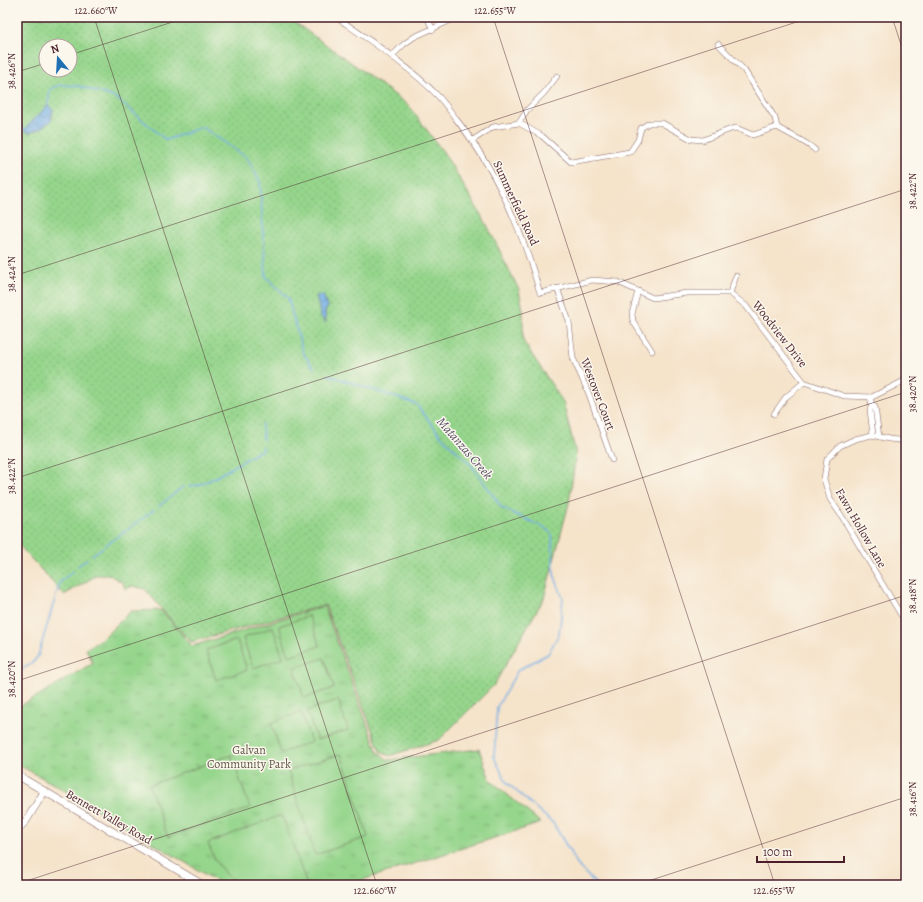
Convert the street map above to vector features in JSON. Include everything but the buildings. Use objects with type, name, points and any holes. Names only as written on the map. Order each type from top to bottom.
[{"type":"street","name":"Summerfield Road","points":[[336,17],[392,56],[440,98],[473,140],[488,163],[502,191],[529,254],[540,293],[557,288]]},
{"type":"street","points":[[427,17],[433,30]]},
{"type":"street","points":[[392,56],[404,44],[425,31],[433,30],[458,17]]},
{"type":"street","points":[[718,44],[744,70],[775,118],[777,127],[800,141],[809,144],[815,150]]},
{"type":"street","points":[[519,124],[527,110],[544,93],[556,76]]},
{"type":"street","points":[[473,140],[494,127],[519,124],[542,136],[571,162],[630,152],[638,140],[641,128],[649,123],[662,123],[691,139],[703,140],[736,128],[753,135],[777,127]]},
{"type":"street","points":[[557,288],[592,280],[618,282],[652,298],[687,293],[730,293],[736,276]]},
{"type":"street","name":"Westover Court","points":[[557,288],[569,321],[573,358],[589,394],[612,460]]},
{"type":"street","points":[[638,291],[632,314],[633,321],[652,351]]},
{"type":"street","name":"Woodview Drive","points":[[730,293],[746,306],[804,382],[844,396],[870,397],[902,382],[906,378]]},
{"type":"street","points":[[774,414],[786,397],[804,382]]},
{"type":"street","points":[[870,397],[872,405],[875,407],[879,437]]},
{"type":"street","points":[[872,405],[870,410],[873,435],[906,441]]},
{"type":"street","name":"Fawn Hollow Lane","points":[[873,435],[840,446],[827,459],[824,479],[830,499],[901,615]]},
{"type":"street","name":"Bennett Valley Road","points":[[17,775],[203,885]]},
{"type":"street","points":[[17,830],[26,821],[44,792]]},
{"type":"green space","points":[[17,17],[287,17],[408,105],[444,153],[486,223],[519,290],[523,310],[523,341],[563,402],[576,454],[569,503],[544,598],[494,685],[439,740],[389,756],[380,751],[325,605],[191,642],[145,589],[133,586],[125,589],[123,583],[110,575],[97,575],[64,595],[17,543]]},
{"type":"green space","name":"Galvan Community Park","points":[[324,606],[377,751],[388,760],[479,749],[490,780],[541,823],[347,885],[223,885],[57,786],[17,764],[17,708],[93,663],[86,649],[103,638],[131,611],[161,610],[192,646]]},
{"type":"green space","points":[[309,616],[320,646],[289,656],[279,626]]},
{"type":"green space","points":[[273,627],[283,658],[253,668],[243,638]]},
{"type":"green space","points":[[237,640],[247,670],[216,680],[206,650]]},
{"type":"green space","points":[[324,658],[334,688],[304,698],[294,668]]},
{"type":"green space","points":[[338,700],[348,730],[317,740],[307,711]]},
{"type":"green space","points":[[301,712],[311,742],[281,753],[271,723]]},
{"type":"green space","points":[[341,754],[368,837],[315,855],[288,771]]},
{"type":"green space","points":[[231,755],[250,808],[168,837],[149,785]]},
{"type":"green space","points":[[279,816],[283,818],[307,885],[241,885],[226,875],[215,860],[208,843]]},
{"type":"water","points":[[48,105],[53,110],[51,121],[39,129],[29,133],[24,130]]},
{"type":"water","points":[[323,295],[328,307],[325,311],[326,323],[321,317],[316,296]]},
{"type":"waterway","name":"Matanzas Creek","points":[[48,105],[50,89],[60,85],[79,86],[116,98],[166,140],[202,127],[247,158],[260,182],[266,277],[288,298],[303,353],[314,368]]},
{"type":"waterway","name":"Matanzas Creek","points":[[17,131],[20,132],[25,129]]},
{"type":"waterway","name":"Matanzas Creek","points":[[328,375],[416,404],[441,436],[472,466],[502,508],[545,528],[552,534],[554,574],[563,599],[559,634],[548,654],[518,670],[497,707],[494,757],[507,783],[553,823],[579,867],[597,885]]},
{"type":"waterway","points":[[262,424],[263,440]]},
{"type":"waterway","points":[[189,486],[199,485],[216,477],[263,449],[263,446]]},
{"type":"waterway","points":[[159,506],[184,486]]},
{"type":"waterway","points":[[92,555],[154,510]]},
{"type":"waterway","points":[[78,566],[87,559]]},
{"type":"waterway","points":[[17,670],[29,665],[38,656],[60,582],[73,571]]}]
